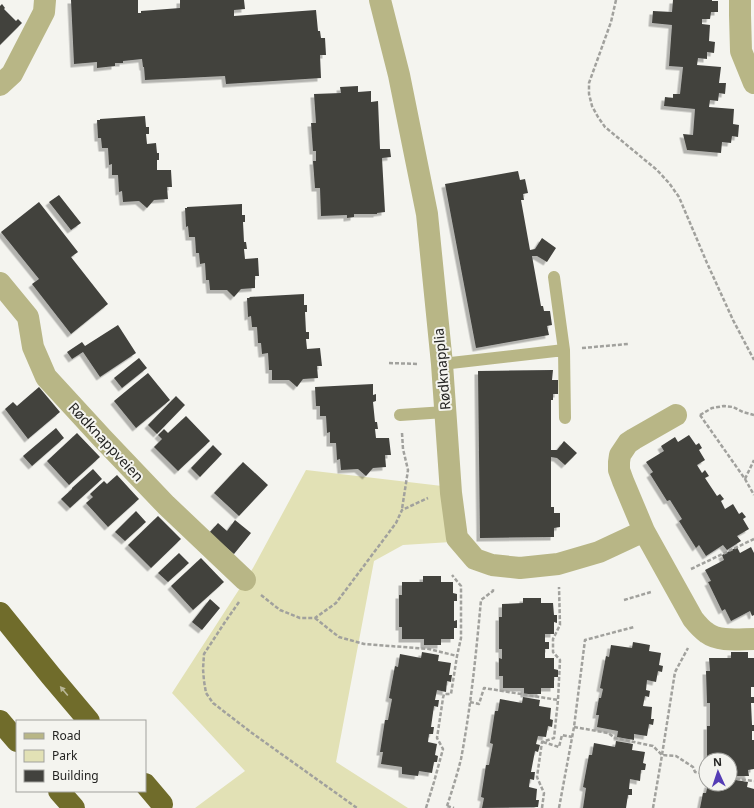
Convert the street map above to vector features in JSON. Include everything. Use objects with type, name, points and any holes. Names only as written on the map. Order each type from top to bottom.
[{"type":"highway","points":[[0,613],[88,720]]},
{"type":"highway","points":[[0,721],[16,740]]},
{"type":"highway","points":[[146,785],[162,804]]},
{"type":"highway","points":[[60,792],[74,808]]},
{"type":"street","points":[[0,85],[12,74],[44,12],[45,0]]},
{"type":"street","name":"Rødknapplia","points":[[380,0],[399,75],[427,214],[442,364],[451,493],[457,538],[475,559],[492,565],[520,568],[558,564],[599,552],[644,531]]},
{"type":"street","points":[[740,0],[741,51],[754,82]]},
{"type":"street","name":"Rødknappveien","points":[[0,283],[28,317],[33,347],[46,377],[160,500],[247,584]]},
{"type":"street","points":[[676,416],[628,443],[620,455],[618,462],[619,470],[644,531],[693,619],[707,633],[717,637],[754,639]]},
{"type":"lane","points":[[554,277],[564,350],[565,418]]},
{"type":"lane","points":[[442,364],[564,350]]},
{"type":"lane","points":[[400,416],[445,412]]},
{"type":"path","points":[[616,0],[611,22],[589,83],[589,94],[592,106],[605,127],[657,170],[679,196],[732,320],[754,360]]},
{"type":"path","points":[[564,350],[628,344]]},
{"type":"path","points":[[389,363],[442,364]]},
{"type":"path","points":[[700,415],[754,495]]},
{"type":"path","points":[[357,808],[246,729],[214,703],[206,693],[203,669],[204,654],[247,584],[280,610],[300,618],[315,618],[336,603],[396,523],[402,510],[408,470],[403,449],[400,416]]},
{"type":"path","points":[[744,479],[754,460]]},
{"type":"path","points":[[402,510],[431,497],[451,493]]},
{"type":"path","points":[[542,742],[554,738],[558,700],[560,660],[553,652],[553,639],[560,625],[558,564]]},
{"type":"path","points":[[454,808],[447,807],[460,760],[470,702],[481,600],[493,591],[492,565]]},
{"type":"path","points":[[426,808],[443,749],[437,738],[444,694],[451,694],[461,638],[460,586],[452,575]]},
{"type":"path","points":[[315,618],[339,637],[364,644],[429,649],[457,656]]},
{"type":"path","points":[[559,808],[574,727],[585,640],[634,626]]},
{"type":"path","points":[[653,808],[675,672],[699,626]]},
{"type":"path","points":[[470,702],[479,704],[484,688],[558,700]]},
{"type":"path","points":[[574,727],[608,733],[615,738],[653,746],[662,755],[676,756],[693,767],[695,772],[698,773]]},
{"type":"path","points":[[542,742],[560,747],[562,735],[572,738]]},
{"type":"path","points":[[542,742],[537,777],[544,793],[542,808]]},
{"type":"path","points":[[738,779],[754,781]]},
{"type":"green space","points":[[306,470],[442,486],[451,542],[403,545],[374,561],[336,762],[408,808],[195,808],[245,771],[172,693],[253,568]]},
{"type":"building","points":[[71,0],[138,0],[138,13],[141,13],[141,11],[180,8],[180,0],[244,0],[245,9],[234,10],[234,16],[316,10],[318,31],[320,31],[321,38],[325,38],[326,55],[320,55],[321,78],[226,84],[225,76],[145,80],[142,59],[123,61],[123,63],[115,63],[115,66],[97,68],[97,62],[74,64]]},
{"type":"building","points":[[673,0],[718,1],[718,12],[711,12],[710,19],[702,19],[702,24],[710,25],[709,41],[715,42],[714,53],[707,52],[707,59],[698,58],[697,65],[721,67],[719,83],[726,83],[725,94],[719,93],[718,101],[710,100],[709,107],[734,109],[733,124],[739,125],[738,137],[732,136],[731,143],[722,142],[721,153],[687,150],[683,134],[693,135],[695,109],[664,106],[665,97],[673,98],[673,94],[680,94],[683,67],[669,66],[672,25],[652,23],[653,11],[672,12]]},
{"type":"building","points":[[2,4],[5,8],[4,9],[16,21],[18,19],[22,23],[0,45],[0,6]]},
{"type":"building","points":[[358,86],[358,92],[371,91],[371,102],[378,101],[380,149],[390,149],[391,157],[382,158],[385,212],[377,214],[354,214],[354,217],[347,218],[347,215],[321,216],[320,188],[315,188],[313,161],[316,161],[316,151],[313,151],[311,123],[316,123],[314,94],[341,93],[340,87]]},
{"type":"building","points":[[145,116],[146,127],[149,127],[149,134],[146,134],[147,144],[156,143],[157,153],[159,153],[157,170],[171,170],[172,187],[167,187],[168,199],[154,200],[147,208],[139,201],[123,202],[122,191],[119,192],[118,175],[112,175],[112,164],[109,165],[108,148],[102,148],[101,138],[98,138],[97,120]]},
{"type":"building","points":[[518,171],[520,180],[525,179],[528,193],[523,194],[524,200],[521,200],[530,250],[535,249],[542,238],[556,248],[547,262],[537,256],[532,256],[541,306],[543,306],[544,311],[550,311],[552,325],[547,326],[549,335],[476,348],[445,184]]},
{"type":"building","points":[[59,195],[81,223],[71,230],[49,202]]},
{"type":"building","points":[[39,202],[78,252],[71,257],[108,304],[71,334],[32,284],[39,279],[1,232]]},
{"type":"building","points":[[242,204],[242,215],[245,215],[245,222],[243,222],[244,242],[246,242],[247,249],[244,249],[245,259],[258,258],[259,276],[255,276],[255,288],[241,289],[234,297],[227,290],[210,290],[209,280],[206,280],[205,263],[200,264],[199,253],[196,253],[195,237],[189,237],[188,226],[186,227],[185,208]]},
{"type":"building","points":[[304,294],[304,305],[307,305],[307,312],[305,312],[306,332],[309,332],[309,339],[306,339],[307,349],[320,348],[322,366],[317,366],[318,378],[303,379],[297,387],[289,380],[272,380],[272,370],[269,370],[268,353],[262,354],[261,343],[258,343],[257,327],[252,327],[251,316],[248,317],[247,298]]},
{"type":"building","points":[[118,325],[136,353],[100,377],[83,352],[72,359],[67,352],[82,342],[85,346]]},
{"type":"building","points":[[139,358],[147,368],[122,388],[114,378]]},
{"type":"building","points":[[553,370],[552,380],[558,380],[558,394],[553,394],[553,400],[551,400],[551,450],[557,450],[564,441],[577,453],[565,465],[557,458],[551,457],[551,507],[554,507],[554,513],[560,513],[560,527],[554,528],[554,537],[480,538],[478,371]]},
{"type":"building","points":[[148,373],[170,400],[136,428],[114,401]]},
{"type":"building","points":[[373,384],[373,395],[376,394],[376,401],[373,402],[375,422],[377,422],[378,429],[375,429],[376,438],[389,438],[391,455],[385,455],[386,467],[373,468],[366,476],[358,469],[341,470],[340,459],[337,460],[336,443],[330,443],[330,432],[327,433],[326,416],[320,416],[320,406],[316,406],[315,387]]},
{"type":"building","points":[[39,387],[60,412],[28,439],[5,409],[13,402],[17,406]]},
{"type":"building","points":[[176,396],[185,405],[157,434],[148,425]]},
{"type":"building","points":[[186,416],[210,441],[178,471],[154,447],[162,439],[158,435],[164,429],[168,433]]},
{"type":"building","points":[[56,428],[64,438],[32,466],[23,456]]},
{"type":"building","points":[[77,433],[100,457],[69,485],[47,461]]},
{"type":"building","points":[[689,435],[696,445],[699,443],[702,448],[699,450],[705,460],[697,465],[702,473],[705,470],[709,476],[705,478],[717,496],[720,494],[724,499],[721,501],[725,509],[733,504],[739,514],[742,512],[746,517],[743,519],[749,529],[737,536],[741,541],[727,550],[723,545],[706,556],[699,545],[696,548],[679,521],[682,519],[670,500],[667,501],[650,474],[653,472],[646,462],[664,451],[661,446],[675,437],[678,442]]},
{"type":"building","points":[[213,445],[222,454],[200,477],[191,468]]},
{"type":"building","points":[[243,462],[268,485],[239,516],[214,493]]},
{"type":"building","points":[[93,469],[102,479],[70,508],[61,499]]},
{"type":"building","points":[[117,475],[139,499],[108,527],[86,503],[93,497],[90,494],[104,481],[107,484]]},
{"type":"building","points":[[136,511],[146,522],[125,541],[115,532]]},
{"type":"building","points":[[158,516],[181,539],[151,568],[128,545]]},
{"type":"building","points":[[235,520],[251,533],[234,554],[209,533],[218,523],[227,531]]},
{"type":"building","points":[[737,547],[740,553],[751,547],[754,553],[754,615],[752,616],[750,611],[731,621],[725,609],[722,611],[708,582],[711,581],[705,570],[724,560],[722,555]]},
{"type":"building","points":[[179,553],[189,563],[168,582],[158,573]]},
{"type":"building","points":[[201,558],[224,582],[193,610],[171,586]]},
{"type":"building","points":[[423,576],[441,576],[441,582],[453,582],[453,593],[457,594],[457,601],[454,601],[454,621],[457,620],[457,628],[454,628],[454,639],[441,639],[441,645],[424,645],[424,639],[402,639],[402,627],[399,627],[399,595],[402,595],[402,582],[423,582]]},
{"type":"building","points":[[523,598],[541,598],[541,603],[553,603],[554,615],[557,615],[557,623],[554,622],[554,634],[545,634],[545,642],[549,642],[549,649],[545,649],[545,658],[554,658],[554,669],[558,670],[558,677],[554,677],[554,688],[541,688],[541,694],[524,694],[524,688],[503,688],[503,676],[499,676],[499,658],[502,659],[502,649],[499,649],[499,617],[502,617],[502,604],[523,603]]},
{"type":"building","points":[[210,599],[220,608],[202,630],[192,622]]},
{"type":"building","points":[[633,642],[650,645],[649,651],[661,653],[659,665],[663,666],[662,672],[658,671],[656,682],[647,680],[646,690],[650,691],[649,697],[645,696],[643,706],[652,707],[651,719],[654,719],[653,725],[649,724],[647,736],[634,734],[634,740],[617,737],[618,731],[597,727],[599,715],[596,715],[599,698],[601,698],[603,689],[600,688],[606,656],[609,657],[611,645],[632,648]]},
{"type":"building","points":[[422,652],[439,655],[438,661],[451,663],[449,675],[452,675],[451,682],[447,681],[446,692],[437,690],[435,700],[439,700],[438,707],[434,706],[431,727],[434,727],[433,734],[429,734],[428,742],[437,744],[435,755],[438,756],[437,762],[434,762],[432,773],[419,771],[418,776],[402,774],[402,767],[381,764],[383,752],[380,752],[385,720],[388,720],[392,699],[389,698],[395,666],[398,667],[400,654],[421,658]]},
{"type":"building","points":[[731,652],[748,652],[748,658],[754,658],[754,687],[751,687],[751,697],[754,697],[754,703],[751,703],[752,725],[754,725],[752,740],[754,740],[754,769],[748,770],[749,776],[738,776],[738,752],[707,752],[707,726],[710,726],[710,703],[707,703],[706,671],[710,671],[709,658],[731,658]]},
{"type":"building","points":[[523,697],[540,700],[539,706],[551,708],[550,719],[553,720],[552,727],[548,726],[546,737],[538,736],[536,744],[540,745],[538,752],[535,751],[531,772],[535,772],[534,780],[530,779],[529,787],[537,789],[536,800],[539,800],[538,807],[482,808],[484,798],[481,797],[486,765],[489,765],[493,744],[490,743],[495,711],[498,711],[500,699],[522,703]]},
{"type":"building","points":[[616,741],[633,744],[632,750],[645,752],[643,763],[646,764],[645,770],[641,770],[640,781],[630,779],[629,789],[632,789],[632,795],[628,795],[626,808],[583,808],[586,788],[583,787],[589,755],[592,755],[594,743],[615,747]]},
{"type":"building","points":[[738,780],[748,782],[747,787],[754,789],[754,808],[700,808],[703,793],[738,792]]}]
